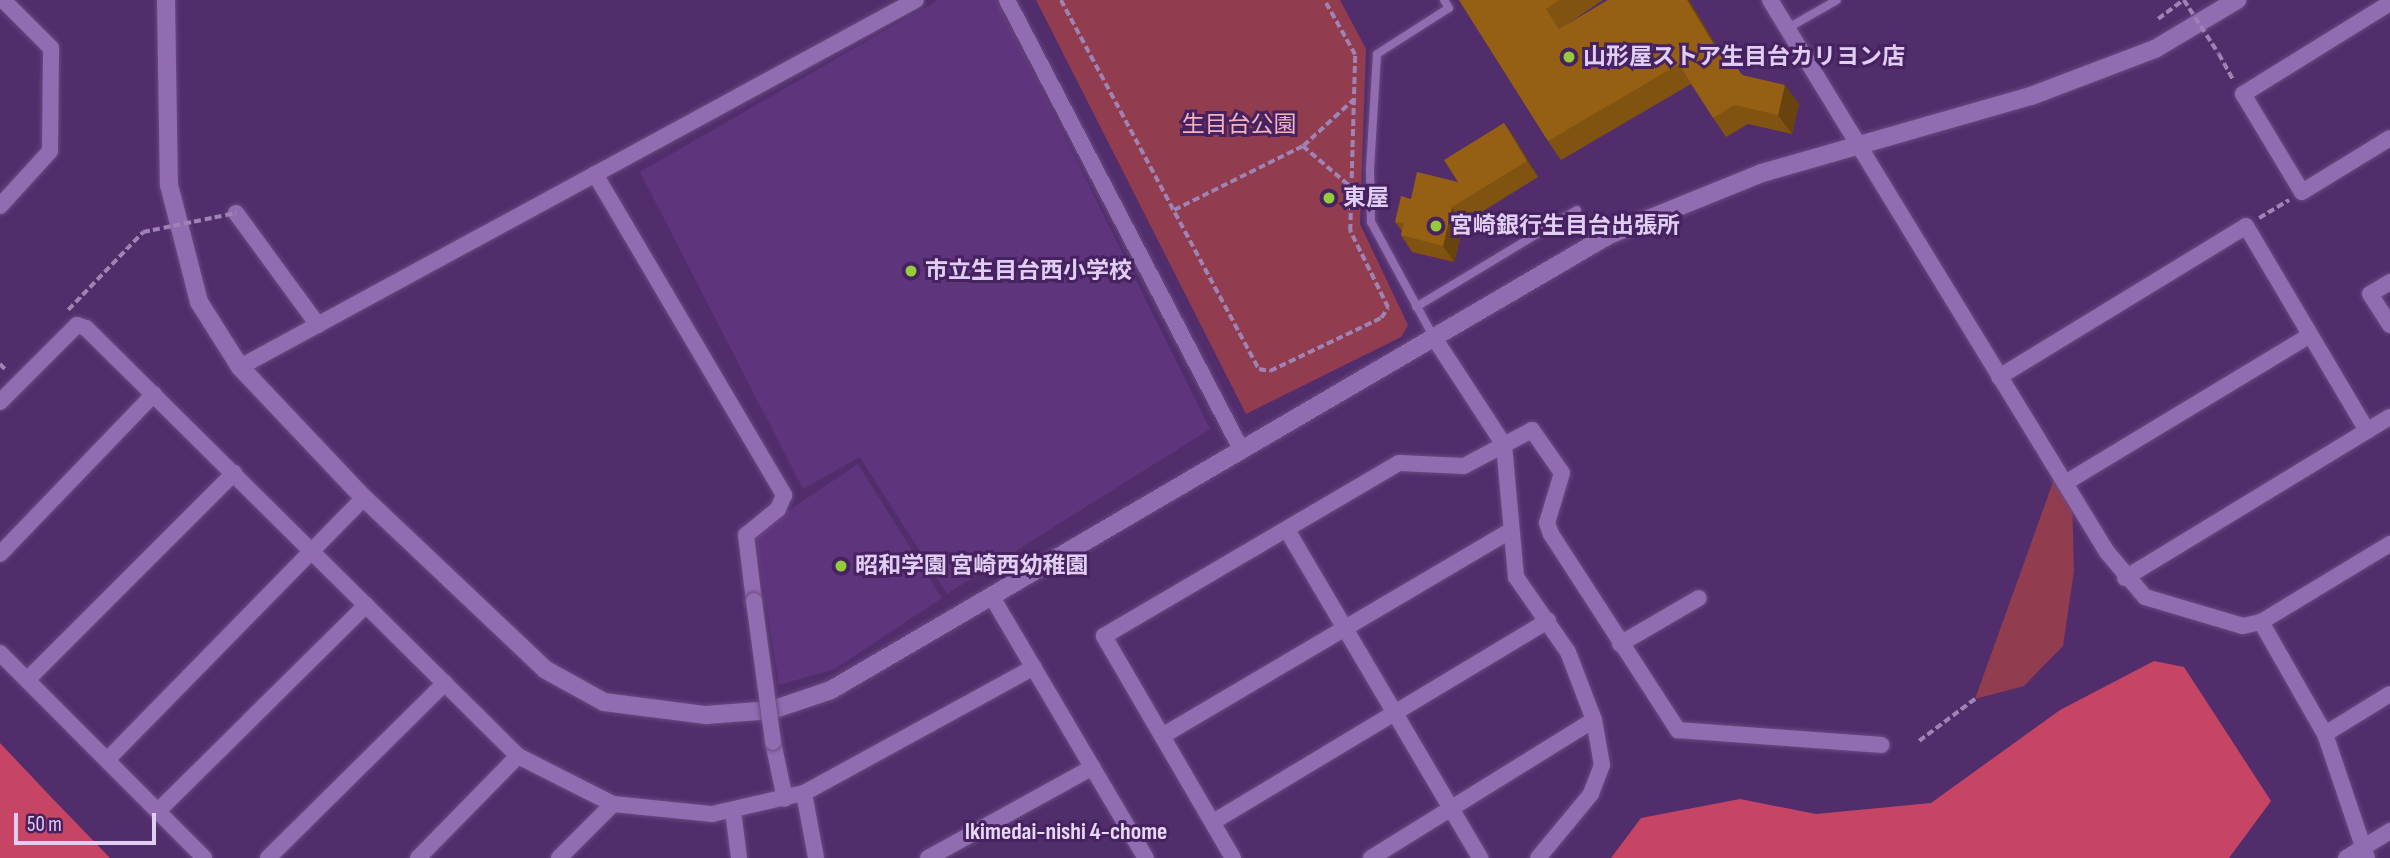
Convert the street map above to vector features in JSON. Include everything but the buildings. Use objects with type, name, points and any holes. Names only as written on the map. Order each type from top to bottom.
[{"type":"street","points":[[0,206],[45,161],[50,138],[51,48],[2,0]]},
{"type":"street","points":[[166,0],[169,186],[200,302],[240,367],[364,498],[546,670],[604,702],[654,713],[772,710],[803,702],[992,597],[1240,447],[1609,235],[1762,173],[1859,143],[2031,96],[2155,49],[2236,0]]},
{"type":"street","points":[[240,367],[916,0]]},
{"type":"street","points":[[1007,0],[1240,447]]},
{"type":"street","points":[[1770,0],[2065,483],[2125,578],[2145,597],[2243,626],[2261,622],[2390,544]]},
{"type":"street","points":[[2390,4],[2243,94],[2302,192],[2390,138]]},
{"type":"street","points":[[594,174],[784,495],[778,509],[746,535],[773,742],[785,799]]},
{"type":"street","points":[[236,213],[318,325]]},
{"type":"street","points":[[1999,377],[2246,226],[2367,431]]},
{"type":"street","points":[[2390,282],[2370,294],[2390,325]]},
{"type":"street","points":[[0,402],[78,324],[154,394],[518,756],[614,804],[681,815],[733,811],[804,793],[1034,667]]},
{"type":"street","points":[[2065,483],[2310,335]]},
{"type":"street","points":[[1433,336],[1504,445],[1513,485],[1510,531],[1516,577],[1569,652],[1594,720],[1602,765],[1591,794],[1538,858]]},
{"type":"street","points":[[0,554],[154,394]]},
{"type":"street","points":[[2125,578],[2390,417]]},
{"type":"street","points":[[1233,858],[1104,636],[1399,463],[1464,466],[1532,430],[1562,473],[1547,523],[1551,534],[1678,730],[1881,744]]},
{"type":"street","points":[[27,680],[234,473]]},
{"type":"street","points":[[107,760],[364,498]]},
{"type":"street","points":[[1287,530],[1480,858]]},
{"type":"street","points":[[1162,736],[1343,625],[1510,531]]},
{"type":"street","points":[[992,597],[1146,858]]},
{"type":"street","points":[[1620,643],[1699,598]]},
{"type":"street","points":[[158,811],[366,605]]},
{"type":"street","points":[[1213,822],[1548,621]]},
{"type":"street","points":[[2261,622],[2325,734],[2364,853]]},
{"type":"street","points":[[0,653],[204,858]]},
{"type":"street","points":[[268,858],[445,684]]},
{"type":"street","points":[[2325,734],[2390,694]]},
{"type":"street","points":[[1371,858],[1594,720]]},
{"type":"street","points":[[418,858],[518,756]]},
{"type":"street","points":[[928,858],[1093,767]]},
{"type":"street","points":[[804,793],[816,858]]},
{"type":"street","points":[[559,858],[614,804]]},
{"type":"street","points":[[733,811],[738,858]]},
{"type":"street","points":[[2346,858],[2364,853],[2390,831]]},
{"type":"lane","points":[[1433,336],[1371,222],[1377,54],[1449,8],[1444,0]]},
{"type":"lane","points":[[1788,28],[1837,0]]},
{"type":"lane","points":[[1416,307],[1577,210]]},
{"type":"path","points":[[1061,0],[1259,369],[1270,371],[1381,318],[1388,308],[1350,231],[1355,55],[1324,0]]},
{"type":"path","points":[[2158,19],[2183,0],[2219,54],[2228,73]]},
{"type":"path","points":[[1174,209],[1303,146],[1354,99]]},
{"type":"path","points":[[1303,146],[1351,188]]},
{"type":"path","points":[[2246,226],[2302,192]]},
{"type":"path","points":[[64,314],[143,232],[236,213]]},
{"type":"path","points":[[0,378],[17,361]]},
{"type":"path","points":[[0,364],[7,371]]},
{"type":"path","points":[[1919,741],[1975,699]]},
{"type":"shaded area","name":"市立生目台西小学校","points":[[938,0],[997,0],[1210,429],[947,594],[860,457],[803,489],[640,172]]},
{"type":"shaded area","name":"昭和学園 宮崎西幼稚園","points":[[858,464],[942,598],[835,669],[779,685],[755,533]]},
{"type":"shaded area","points":[[2154,661],[2184,667],[2271,801],[2229,858],[1611,858],[1641,818],[1740,799],[1816,814],[1931,803],[2060,710]]},
{"type":"shaded area","points":[[0,743],[52,798],[110,858],[0,858]]},
{"type":"green space","name":"生目台公園","points":[[1036,0],[1340,0],[1366,49],[1360,224],[1408,325],[1401,337],[1246,414]]},
{"type":"green space","points":[[2057,471],[2072,495],[2074,571],[2063,646],[2024,686],[1975,699]]},
{"type":"place","name":"山形屋ストア生目台カリヨン店","points":[[1569,57]]},
{"type":"place","name":"東屋","points":[[1329,198]]},
{"type":"place","name":"宮崎銀行生目台出張所","points":[[1436,226]]},
{"type":"place","name":"市立生目台西小学校","points":[[911,271]]},
{"type":"place","name":"昭和学園 宮崎西幼稚園","points":[[841,566]]},
{"type":"district","name":"Ikimedai-nishi 4-chome","points":[[1066,832]]}]
